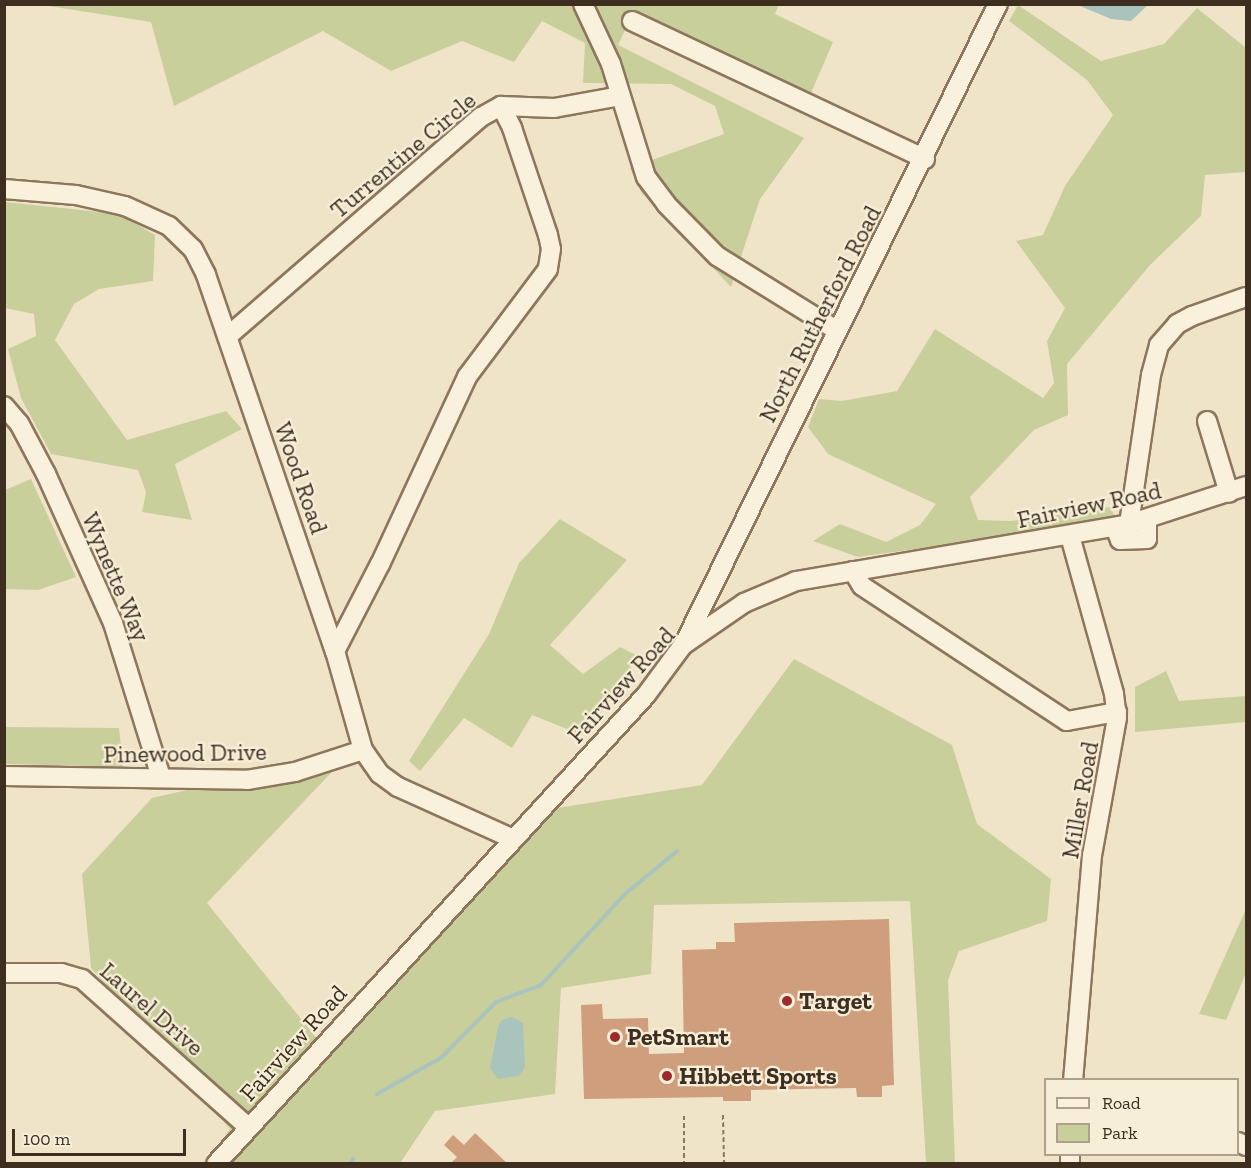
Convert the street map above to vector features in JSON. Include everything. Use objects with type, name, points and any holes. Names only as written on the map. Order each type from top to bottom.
[{"type":"street","points":[[583,4],[611,64],[646,177],[692,234],[745,276],[838,332]]},
{"type":"street","name":"North Rutherford Road","points":[[684,645],[925,159],[998,4]]},
{"type":"street","points":[[632,21],[925,159]]},
{"type":"street","points":[[501,106],[554,108],[620,96]]},
{"type":"street","name":"Turrentine Circle","points":[[228,336],[481,117],[501,106],[512,128],[548,235],[551,249],[548,269],[467,377],[380,564],[335,651]]},
{"type":"street","name":"Wood Road","points":[[4,189],[101,199],[169,226],[200,260],[335,651],[363,750],[380,774],[398,787],[513,839]]},
{"type":"street","points":[[1122,525],[1159,345],[1172,329],[1192,315],[1246,297]]},
{"type":"street","name":"Wynette Way","points":[[4,406],[19,423],[46,474],[113,623],[161,777]]},
{"type":"street","points":[[1207,421],[1229,493]]},
{"type":"street","name":"Fairview Road","points":[[216,1164],[646,695],[684,645],[762,593],[796,581],[1070,536],[1122,525],[1120,540],[1148,538],[1147,519],[1246,486]]},
{"type":"street","name":"Miller Road","points":[[1070,536],[1117,712],[1116,741],[1092,855],[1073,1078]]},
{"type":"street","points":[[853,571],[862,586],[1067,721],[1117,712]]},
{"type":"street","name":"Pinewood Drive","points":[[4,776],[265,779],[363,750]]},
{"type":"street","name":"Laurel Drive","points":[[4,973],[62,973],[82,979],[248,1127]]},
{"type":"path","points":[[723,1115],[724,1164]]},
{"type":"path","points":[[684,1116],[684,1164]]},
{"type":"green space","points":[[779,4],[775,14],[833,42],[811,93],[634,11],[618,45],[804,138],[760,199],[731,287],[641,192],[630,168],[724,134],[715,106],[671,84],[583,83],[585,43],[542,21],[514,62],[462,41],[391,71],[323,31],[174,106],[151,22],[42,5]]},
{"type":"green space","points":[[1018,5],[1101,61],[1164,44],[1197,8],[1246,48],[1246,172],[1205,175],[1201,216],[1150,265],[1067,364],[1068,415],[1034,430],[970,497],[978,520],[1011,521],[1111,507],[1116,521],[858,557],[813,541],[840,524],[886,542],[920,525],[936,504],[828,454],[808,427],[819,399],[842,401],[897,391],[935,329],[1043,398],[1054,383],[1047,341],[1065,308],[1016,241],[1043,235],[1065,186],[1113,115],[1087,80],[1009,21]]},
{"type":"green space","points":[[5,202],[119,214],[155,235],[153,281],[99,289],[74,304],[55,340],[127,440],[226,411],[242,429],[175,464],[192,520],[142,512],[146,492],[138,470],[51,454],[21,398],[8,349],[36,336],[34,314],[5,308]]},
{"type":"green space","points":[[31,479],[76,577],[38,590],[5,589],[5,490]]},
{"type":"green space","points":[[560,519],[627,560],[550,645],[583,674],[620,647],[638,656],[612,699],[582,735],[532,715],[512,748],[464,718],[420,771],[409,761],[489,634],[519,563]]},
{"type":"green space","points":[[794,659],[952,745],[977,824],[1051,879],[1047,921],[959,951],[948,980],[955,1163],[926,1163],[910,901],[654,905],[651,974],[561,988],[555,1094],[435,1111],[400,1163],[205,1164],[230,1129],[91,968],[82,874],[152,798],[350,753],[207,903],[323,1046],[545,810],[702,785]]},
{"type":"green space","points":[[1166,671],[1179,701],[1246,696],[1246,722],[1135,732],[1135,687]]},
{"type":"green space","points":[[5,727],[119,728],[123,767],[5,764]]},
{"type":"green space","points":[[1246,909],[1246,973],[1226,1020],[1199,1014]]},
{"type":"water","points":[[1148,4],[1131,21],[1111,19],[1078,5]]},
{"type":"water","points":[[512,1017],[523,1023],[525,1067],[519,1076],[498,1079],[490,1068],[498,1027],[502,1020]]},
{"type":"building","name":"Target","points":[[889,919],[894,1085],[882,1086],[882,1097],[857,1097],[856,1088],[751,1090],[751,1101],[723,1101],[723,1097],[584,1099],[581,1005],[602,1004],[603,1019],[648,1018],[649,1054],[684,1053],[682,950],[716,949],[716,942],[735,942],[734,923]]},
{"type":"building","points":[[475,1133],[508,1164],[450,1164],[457,1157],[444,1145],[453,1135],[464,1145]]},
{"type":"waterway","points":[[377,1094],[442,1057],[496,1002],[541,985],[624,895],[677,851]]},
{"type":"waterway","points":[[350,1164],[353,1159]]},
{"type":"place","name":"Target","points":[[787,1001]]},
{"type":"place","name":"PetSmart","points":[[615,1037]]},
{"type":"place","name":"Hibbett Sports","points":[[667,1076]]}]
